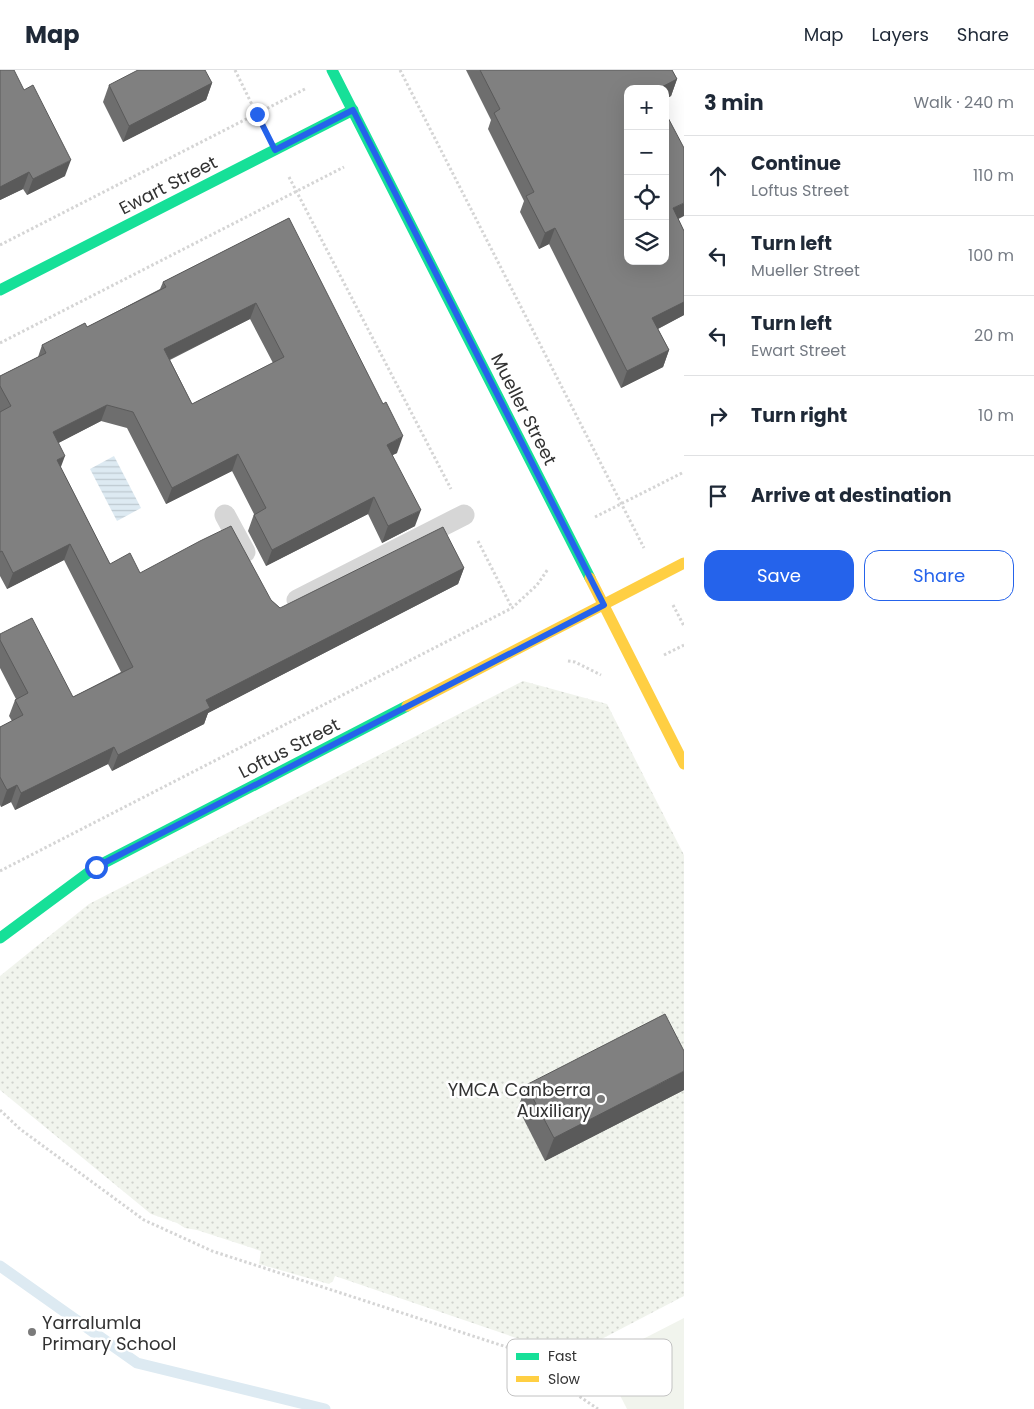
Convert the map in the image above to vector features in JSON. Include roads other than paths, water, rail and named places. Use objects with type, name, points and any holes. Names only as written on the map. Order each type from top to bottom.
[{"type":"street","name":"Mueller Street","points":[[333,72],[684,764]]},
{"type":"street","name":"Ewart Street","points":[[0,290],[353,110]]},
{"type":"street","name":"Loftus Street","points":[[0,938],[96,867],[684,564]]},
{"type":"lane","points":[[225,515],[253,568]]},
{"type":"lane","points":[[276,611],[464,515]]},
{"type":"waterway","points":[[0,1266],[137,1363],[325,1409]]},
{"type":"place","name":"YMCA Canberra Auxiliary","points":[[601,1099]]},
{"type":"place","name":"Yarralumla Primary School","points":[[32,1332]]}]
